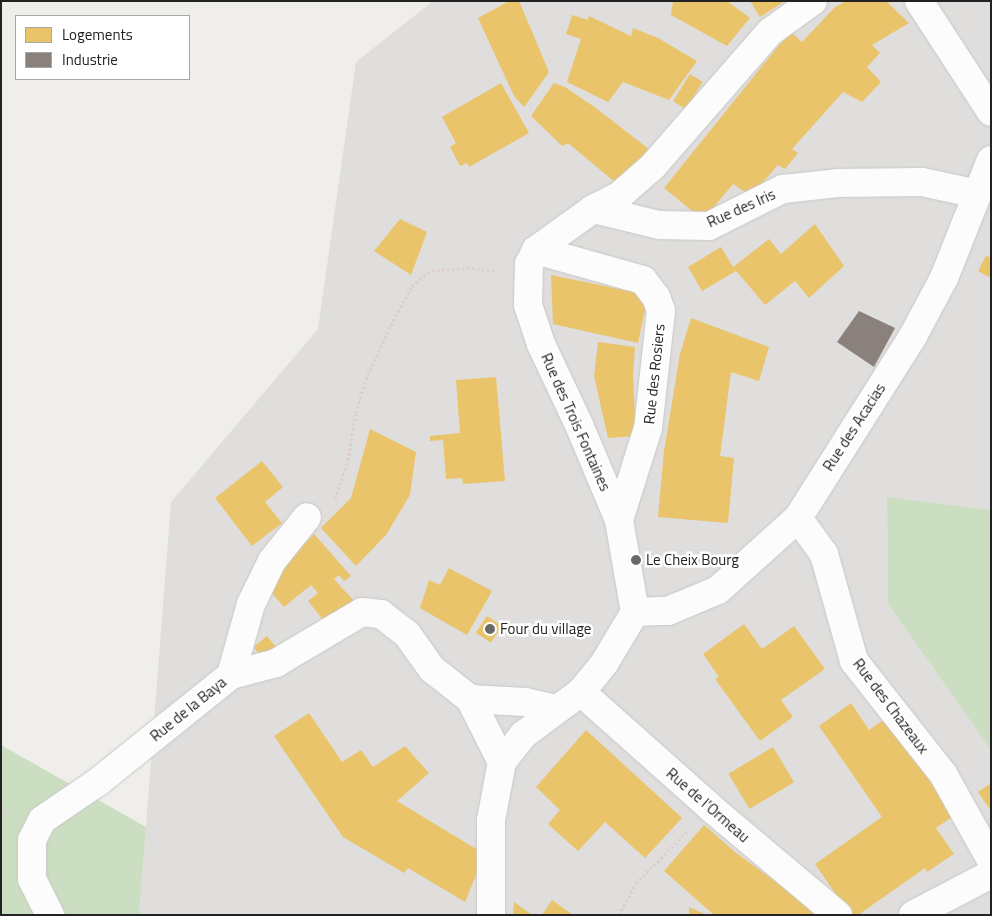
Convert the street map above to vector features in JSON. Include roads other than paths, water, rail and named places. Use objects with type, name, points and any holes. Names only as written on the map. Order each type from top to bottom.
[{"type":"street","points":[[536,250],[593,209],[620,195],[653,166],[770,32],[813,1]]},
{"type":"street","points":[[919,1],[991,112]]},
{"type":"street","name":"Rue des Acacias","points":[[634,612],[668,611],[718,590],[798,518],[913,336],[944,278],[991,160]]},
{"type":"street","name":"Rue des Iris","points":[[593,209],[659,225],[708,226],[782,188],[838,183],[922,182],[978,194]]},
{"type":"street","name":"Rue des Trois Fontaines","points":[[536,250],[529,264],[527,277],[528,305],[540,344],[580,427],[619,520],[634,612]]},
{"type":"street","name":"Rue des Rosiers","points":[[536,250],[643,280],[656,297],[661,311],[648,428],[619,520]]},
{"type":"street","points":[[231,675],[251,604],[272,561],[307,517]]},
{"type":"street","name":"Rue des Chazeaux","points":[[798,518],[824,554],[854,660],[943,774],[991,860]]},
{"type":"street","name":"Rue de la Baya","points":[[50,915],[32,879],[32,840],[42,820],[98,782],[231,675],[276,663],[362,612],[381,614],[406,634],[432,668],[470,699],[502,762]]},
{"type":"street","points":[[491,915],[491,820],[502,762],[523,735],[581,692],[605,662],[634,612]]},
{"type":"street","name":"Rue de l'Ormeau","points":[[581,692],[711,808],[838,915]]},
{"type":"street","points":[[470,699],[525,702],[556,709]]},
{"type":"street","points":[[913,915],[991,874]]},
{"type":"place","name":"Le Cheix Bourg","points":[[636,560]]},
{"type":"place","name":"Four du village","points":[[490,629]]}]
